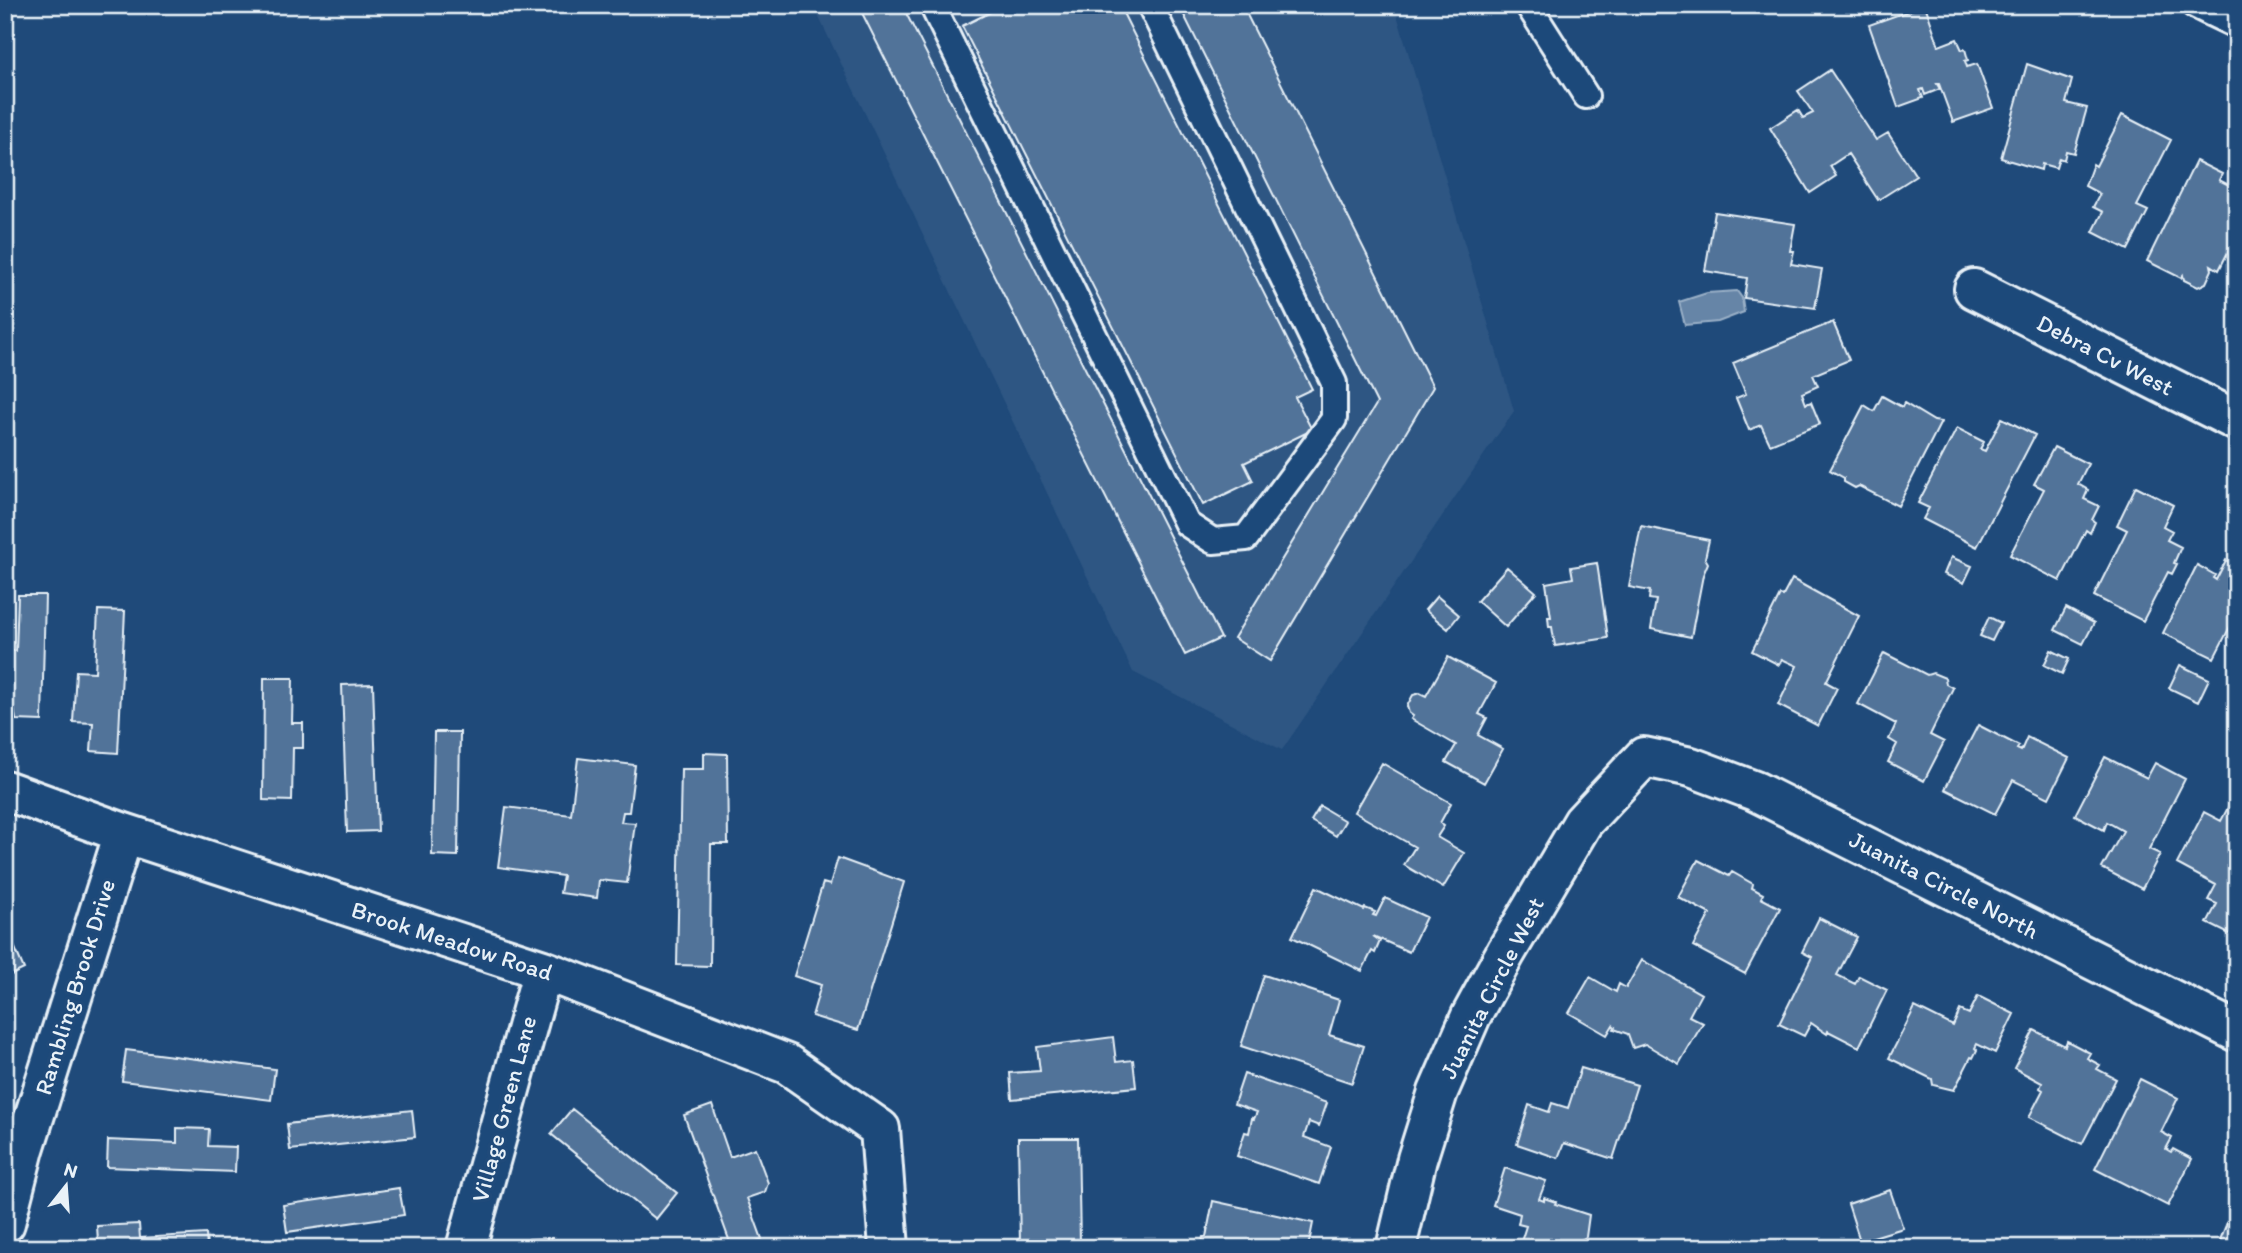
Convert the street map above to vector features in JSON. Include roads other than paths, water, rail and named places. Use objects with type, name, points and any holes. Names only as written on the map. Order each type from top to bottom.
[{"type":"street","name":"Debra Cv West","points":[[1974,289],[2237,421]]},
{"type":"street","name":"Juanita Circle North","points":[[1644,757],[1691,767],[1755,791],[2237,1032]]},
{"type":"street","name":"Juanita Circle West","points":[[1396,1248],[1438,1092],[1471,1016],[1583,822],[1644,757]]},
{"type":"street","name":"Brook Meadow Road","points":[[5,790],[124,833],[542,970],[787,1064],[880,1129],[889,1248]]},
{"type":"street","name":"Rambling Brook Drive","points":[[5,1223],[24,1149],[124,833]]},
{"type":"street","name":"Village Green Lane","points":[[466,1248],[542,970]]},
{"type":"lane","points":[[932,5],[1187,524],[1213,541],[1246,538],[1334,419],[1334,383],[1150,5]]},
{"type":"lane","points":[[1528,5],[1586,96]]},
{"type":"lane","points":[[2208,8],[2237,26]]}]
